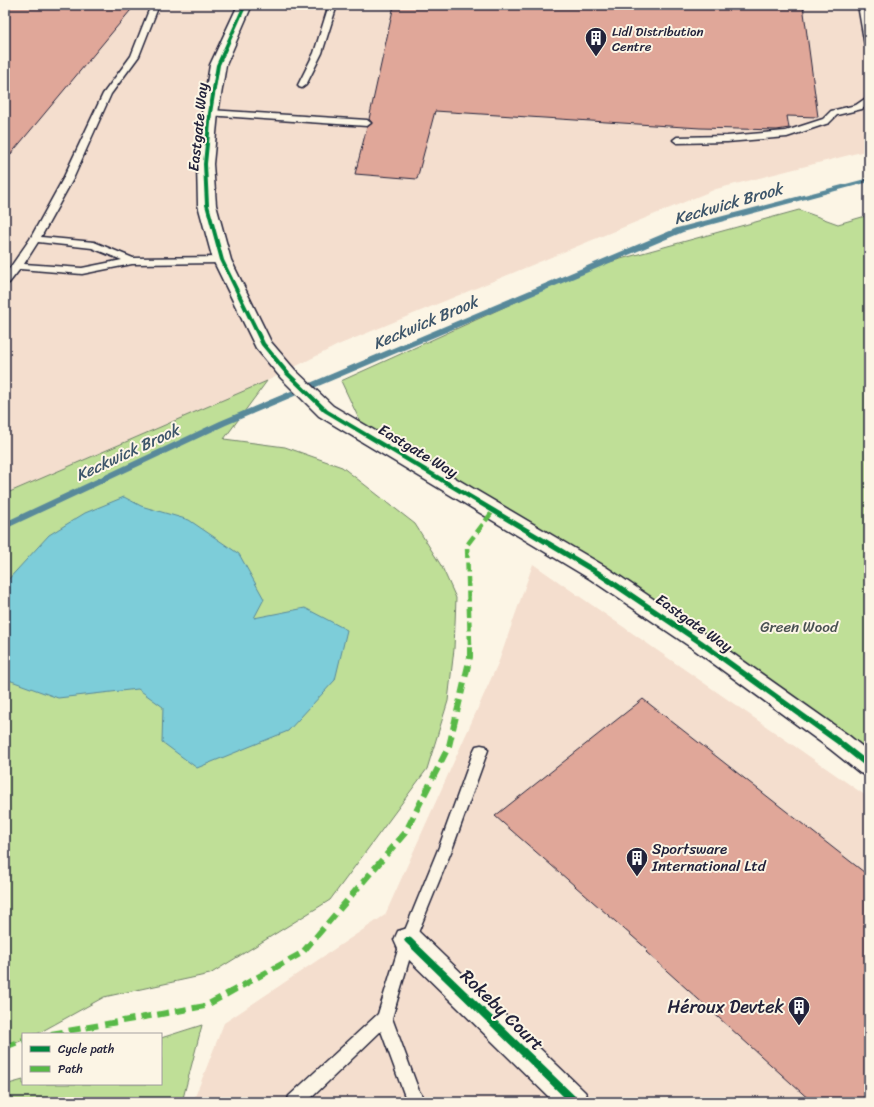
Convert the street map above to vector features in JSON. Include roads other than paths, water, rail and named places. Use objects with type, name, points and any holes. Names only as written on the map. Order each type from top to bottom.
[{"type":"street","name":"Eastgate Way","points":[[245,5],[218,65],[210,113],[204,164],[207,205],[222,260],[263,344],[288,374],[326,411],[598,573],[707,647],[840,742],[869,766]]},
{"type":"street","name":"Rokeby Court","points":[[408,940],[574,1102]]},
{"type":"lane","points":[[5,281],[35,239],[68,179],[107,94],[135,56],[155,5]]},
{"type":"lane","points":[[302,84],[318,53],[333,5]]},
{"type":"lane","points":[[862,5],[869,46]]},
{"type":"lane","points":[[677,140],[727,139],[787,134],[826,120],[834,113],[859,107],[869,99]]},
{"type":"lane","points":[[210,113],[367,123]]},
{"type":"lane","points":[[35,239],[94,245],[132,261]]},
{"type":"lane","points":[[17,266],[82,271],[132,261],[222,260]]},
{"type":"lane","points":[[295,1102],[384,1018],[408,940],[446,847],[481,750]]},
{"type":"lane","points":[[384,1018],[413,1096],[418,1102]]},
{"type":"water","points":[[124,497],[141,506],[189,520],[239,554],[264,599],[254,618],[305,608],[347,630],[335,680],[288,731],[197,768],[162,742],[163,707],[138,689],[58,698],[6,679],[5,583],[49,535],[85,513]]},
{"type":"waterway","name":"Keckwick Brook","points":[[5,526],[223,423],[680,230],[869,180]]},
{"type":"place","name":"Lidl Distribution Centre","points":[[596,58]]},
{"type":"place","name":"Sportsware International Ltd","points":[[637,878]]},
{"type":"place","name":"Héroux Devtek","points":[[799,1026]]},
{"type":"park label","name":"Green Wood","points":[[799,627]]}]
